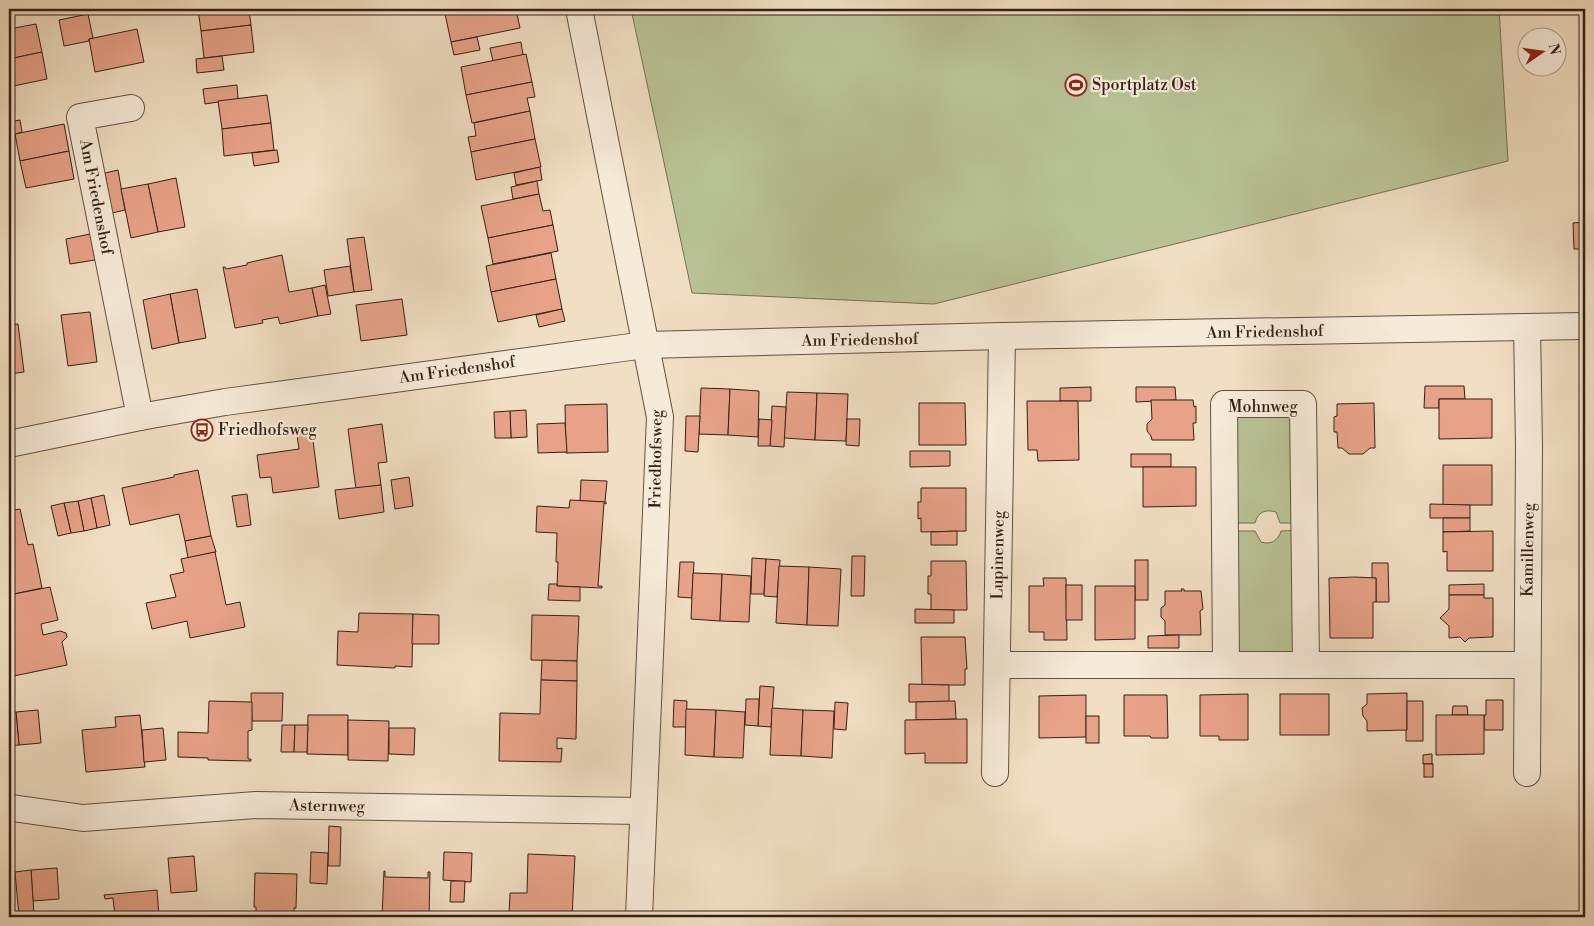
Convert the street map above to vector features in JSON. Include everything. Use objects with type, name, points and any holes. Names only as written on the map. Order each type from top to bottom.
[{"type":"street","name":"Friedhofsweg","points":[[579,9],[660,417],[639,917]]},
{"type":"street","name":"Am Friedenshof","points":[[131,108],[80,117],[140,417]]},
{"type":"street","name":"Am Friedenshof","points":[[9,444],[225,402],[645,345],[1002,336],[1585,326]]},
{"type":"street","name":"Kamillenweg","points":[[1527,327],[1529,446],[1527,773]]},
{"type":"street","name":"Lupinenweg","points":[[995,773],[1002,336]]},
{"type":"street","name":"Mohnweg","points":[[1226,665],[1224,404],[1303,404],[1306,665]]},
{"type":"street","points":[[997,665],[1527,665]]},
{"type":"street","name":"Asternweg","points":[[12,808],[83,818],[256,805],[643,811]]},
{"type":"green space","name":"Sportplatz Ost","points":[[631,9],[1499,9],[1508,161],[934,304],[692,293]]},
{"type":"green space","points":[[1228,407],[1300,408],[1301,523],[1280,523],[1276,512],[1268,511],[1262,512],[1255,523],[1229,523]]},
{"type":"green space","points":[[1301,530],[1302,661],[1229,662],[1230,531],[1255,531],[1261,542],[1268,543],[1276,540],[1281,531]]},
{"type":"building","points":[[198,9],[249,9],[251,25],[201,31]]},
{"type":"building","points":[[444,9],[516,9],[520,28],[451,42]]},
{"type":"building","points":[[88,14],[93,38],[89,39],[89,41],[64,46],[59,20]]},
{"type":"building","points":[[36,24],[42,52],[9,59],[9,29]]},
{"type":"building","points":[[251,25],[254,52],[204,58],[201,31]]},
{"type":"building","points":[[137,29],[144,62],[95,72],[89,39]]},
{"type":"building","points":[[477,37],[480,50],[454,55],[451,42]]},
{"type":"building","points":[[521,42],[523,55],[493,61],[490,48]]},
{"type":"building","points":[[42,52],[47,79],[9,87],[9,59]]},
{"type":"building","points":[[526,54],[532,82],[466,95],[461,67]]},
{"type":"building","points":[[222,56],[224,70],[197,73],[196,59]]},
{"type":"building","points":[[532,82],[535,97],[527,98],[530,111],[472,123],[466,95]]},
{"type":"building","points":[[237,85],[238,99],[205,104],[203,89]]},
{"type":"building","points":[[267,95],[271,123],[222,129],[218,101]]},
{"type":"building","points":[[530,111],[535,139],[471,152],[468,137],[476,136],[474,123]]},
{"type":"building","points":[[20,120],[22,132],[9,136],[9,122]]},
{"type":"building","points":[[271,123],[274,150],[224,156],[222,129]]},
{"type":"building","points":[[64,124],[69,151],[20,161],[15,134]]},
{"type":"building","points":[[535,139],[541,167],[476,180],[471,152]]},
{"type":"building","points":[[277,150],[279,162],[254,166],[252,153]]},
{"type":"building","points":[[69,151],[74,179],[26,188],[20,161]]},
{"type":"building","points":[[540,167],[542,180],[516,185],[514,173]]},
{"type":"building","points":[[118,170],[125,210],[112,213],[105,173]]},
{"type":"building","points":[[176,178],[185,227],[158,232],[148,184]]},
{"type":"building","points":[[537,181],[539,194],[513,199],[511,187]]},
{"type":"building","points":[[148,184],[158,232],[131,238],[121,189]]},
{"type":"building","points":[[539,194],[543,211],[550,210],[553,225],[488,238],[481,206]]},
{"type":"building","points":[[1585,222],[1585,249],[1574,249],[1573,223]]},
{"type":"building","points":[[553,225],[558,251],[493,264],[488,238]]},
{"type":"building","points":[[90,234],[95,260],[70,264],[66,239]]},
{"type":"building","points":[[364,237],[372,290],[354,292],[347,239]]},
{"type":"building","points":[[551,253],[556,279],[491,292],[486,266]]},
{"type":"building","points":[[282,255],[289,292],[312,288],[318,316],[280,324],[278,317],[262,320],[263,323],[235,328],[223,267],[226,269],[247,265],[247,263]]},
{"type":"building","points":[[350,266],[354,292],[328,296],[324,270]]},
{"type":"building","points":[[556,279],[562,309],[498,322],[491,292]]},
{"type":"building","points":[[325,285],[331,314],[318,316],[312,288]]},
{"type":"building","points":[[197,289],[206,338],[179,343],[170,294]]},
{"type":"building","points":[[170,294],[179,343],[152,349],[143,300]]},
{"type":"building","points":[[402,299],[407,335],[361,341],[356,305]]},
{"type":"building","points":[[562,309],[565,321],[539,327],[536,315]]},
{"type":"building","points":[[90,312],[97,362],[68,366],[61,315]]},
{"type":"building","points":[[18,324],[24,372],[9,374],[9,325]]},
{"type":"building","points":[[1425,386],[1464,386],[1465,399],[1439,399],[1439,408],[1424,408]]},
{"type":"building","points":[[1091,387],[1091,401],[1060,401],[1060,388]]},
{"type":"building","points":[[1136,387],[1175,387],[1176,400],[1136,402]]},
{"type":"building","points":[[701,388],[730,389],[728,435],[699,434]]},
{"type":"building","points":[[730,389],[759,391],[758,437],[728,435]]},
{"type":"building","points":[[787,392],[817,393],[815,440],[784,438]]},
{"type":"building","points":[[817,393],[848,394],[846,441],[815,440]]},
{"type":"building","points":[[1439,399],[1492,399],[1492,438],[1439,439]]},
{"type":"building","points":[[1151,400],[1193,400],[1194,407],[1196,406],[1196,423],[1193,423],[1194,440],[1152,440],[1147,431],[1147,424],[1152,419]]},
{"type":"building","points":[[1027,401],[1078,401],[1079,460],[1038,461],[1037,450],[1028,450]]},
{"type":"building","points":[[919,403],[965,403],[966,445],[919,445]]},
{"type":"building","points":[[1374,403],[1375,448],[1370,448],[1363,454],[1349,454],[1342,448],[1338,448],[1337,432],[1334,432],[1334,417],[1337,416],[1337,404]]},
{"type":"building","points":[[607,404],[608,452],[566,453],[565,405]]},
{"type":"building","points":[[772,406],[786,407],[784,447],[770,446]]},
{"type":"building","points":[[526,410],[527,437],[511,438],[510,411]]},
{"type":"building","points":[[510,411],[511,438],[495,438],[494,412]]},
{"type":"building","points":[[686,416],[700,416],[698,452],[685,451]]},
{"type":"building","points":[[759,419],[772,420],[770,446],[758,446]]},
{"type":"building","points":[[847,419],[860,419],[859,446],[846,445]]},
{"type":"building","points":[[565,423],[567,452],[538,453],[537,424]]},
{"type":"building","points":[[382,424],[387,462],[378,463],[381,485],[356,489],[348,429]]},
{"type":"building","points":[[312,433],[319,487],[273,493],[271,477],[260,478],[257,455],[299,449],[297,435]]},
{"type":"building","points":[[910,451],[950,451],[950,466],[910,467]]},
{"type":"building","points":[[1131,454],[1171,454],[1171,467],[1131,467]]},
{"type":"building","points":[[1443,465],[1492,465],[1492,505],[1443,505]]},
{"type":"building","points":[[1143,467],[1196,467],[1196,506],[1143,507]]},
{"type":"building","points":[[198,470],[211,536],[185,541],[179,514],[130,525],[122,488]]},
{"type":"building","points":[[409,477],[413,506],[395,509],[391,480]]},
{"type":"building","points":[[581,480],[607,481],[605,502],[580,501]]},
{"type":"building","points":[[381,485],[384,512],[339,519],[335,490]]},
{"type":"building","points":[[921,488],[966,488],[966,531],[921,532],[921,518],[918,519],[918,502],[921,502]]},
{"type":"building","points":[[247,494],[251,525],[237,527],[232,496]]},
{"type":"building","points":[[104,495],[110,525],[97,528],[91,498]]},
{"type":"building","points":[[91,498],[97,528],[84,531],[78,501]]},
{"type":"building","points":[[570,500],[606,502],[606,504],[604,503],[598,586],[602,586],[602,588],[557,586],[557,533],[536,532],[537,506],[569,508]]},
{"type":"building","points":[[78,501],[84,531],[71,533],[64,503]]},
{"type":"building","points":[[64,503],[71,533],[58,536],[51,506]]},
{"type":"building","points":[[1430,504],[1470,505],[1470,518],[1430,518]]},
{"type":"building","points":[[20,509],[28,545],[33,544],[42,588],[9,595],[9,511]]},
{"type":"building","points":[[1443,518],[1470,518],[1470,531],[1443,532]]},
{"type":"building","points":[[957,531],[957,545],[931,545],[931,532]]},
{"type":"building","points":[[1493,531],[1493,571],[1447,571],[1447,551],[1443,552],[1443,532]]},
{"type":"building","points":[[211,536],[216,552],[188,558],[185,541]]},
{"type":"building","points":[[215,552],[226,605],[240,602],[245,627],[190,638],[187,621],[152,629],[146,603],[176,597],[170,575],[184,572],[181,559]]},
{"type":"building","points":[[852,556],[865,556],[864,596],[851,596]]},
{"type":"building","points":[[752,558],[766,559],[764,594],[751,594]]},
{"type":"building","points":[[766,559],[780,560],[777,597],[764,596]]},
{"type":"building","points":[[1135,560],[1148,560],[1148,600],[1135,600]]},
{"type":"building","points":[[931,561],[966,561],[967,610],[931,610],[931,594],[928,594],[928,576],[931,576]]},
{"type":"building","points":[[680,562],[694,562],[692,598],[678,597]]},
{"type":"building","points":[[1372,563],[1388,563],[1389,602],[1376,602],[1376,578],[1372,578]]},
{"type":"building","points":[[779,566],[809,567],[807,625],[776,623]]},
{"type":"building","points":[[809,567],[841,569],[838,626],[807,625]]},
{"type":"building","points":[[693,573],[722,574],[720,621],[691,619]]},
{"type":"building","points":[[722,574],[751,576],[749,622],[720,621]]},
{"type":"building","points":[[1043,578],[1066,578],[1067,640],[1044,640],[1044,632],[1029,632],[1029,586],[1044,586]]},
{"type":"building","points":[[1329,578],[1376,578],[1376,602],[1373,602],[1373,638],[1330,638]]},
{"type":"building","points":[[549,584],[580,587],[580,601],[548,600]]},
{"type":"building","points":[[1484,584],[1484,595],[1449,595],[1449,585]]},
{"type":"building","points":[[1066,585],[1082,585],[1082,620],[1066,620]]},
{"type":"building","points":[[1095,586],[1135,586],[1135,639],[1095,640]]},
{"type":"building","points":[[50,587],[58,620],[41,624],[43,635],[60,631],[66,633],[67,637],[62,642],[67,665],[9,677],[9,595]]},
{"type":"building","points":[[1181,589],[1184,589],[1184,591],[1201,591],[1203,609],[1200,611],[1201,635],[1165,635],[1165,621],[1161,617],[1161,608],[1165,605],[1165,591],[1182,591]]},
{"type":"building","points":[[1449,595],[1484,595],[1484,598],[1493,598],[1493,637],[1469,638],[1465,642],[1460,637],[1449,638],[1449,626],[1440,618],[1449,609]]},
{"type":"building","points":[[915,609],[954,610],[954,623],[915,623]]},
{"type":"building","points":[[359,613],[413,614],[412,667],[337,665],[338,631],[358,632]]},
{"type":"building","points":[[413,614],[439,615],[439,644],[412,644]]},
{"type":"building","points":[[532,615],[579,616],[577,661],[531,660]]},
{"type":"building","points":[[1179,635],[1179,648],[1148,648],[1148,636]]},
{"type":"building","points":[[921,637],[965,637],[967,669],[965,669],[965,685],[922,685]]},
{"type":"building","points":[[542,660],[577,661],[577,681],[541,680]]},
{"type":"building","points":[[541,680],[577,681],[576,739],[557,738],[557,749],[562,748],[561,762],[499,761],[500,713],[540,714]]},
{"type":"building","points":[[909,684],[949,685],[949,702],[909,702]]},
{"type":"building","points":[[760,686],[774,687],[771,727],[758,726]]},
{"type":"building","points":[[251,693],[283,693],[282,721],[252,721]]},
{"type":"building","points":[[1407,693],[1407,730],[1367,731],[1367,721],[1363,716],[1362,708],[1367,704],[1367,694]]},
{"type":"building","points":[[1248,694],[1248,740],[1219,740],[1219,736],[1200,736],[1200,695]]},
{"type":"building","points":[[1280,694],[1329,694],[1329,735],[1280,735]]},
{"type":"building","points":[[1086,695],[1086,737],[1039,738],[1039,696]]},
{"type":"building","points":[[1124,695],[1167,695],[1168,738],[1124,736]]},
{"type":"building","points":[[746,699],[759,699],[758,726],[745,725]]},
{"type":"building","points":[[674,700],[687,701],[686,727],[673,727]]},
{"type":"building","points":[[1486,700],[1503,700],[1503,730],[1484,730]]},
{"type":"building","points":[[209,701],[252,702],[252,730],[248,731],[248,759],[251,759],[251,761],[178,757],[178,732],[208,733]]},
{"type":"building","points":[[955,701],[956,719],[916,720],[916,702]]},
{"type":"building","points":[[1407,701],[1423,701],[1423,741],[1406,741]]},
{"type":"building","points":[[835,702],[848,703],[846,730],[834,729]]},
{"type":"building","points":[[1453,706],[1467,706],[1468,715],[1452,715]]},
{"type":"building","points":[[772,708],[803,710],[801,756],[770,755]]},
{"type":"building","points":[[686,709],[716,710],[714,757],[685,755]]},
{"type":"building","points":[[38,710],[41,743],[19,745],[16,712]]},
{"type":"building","points":[[716,710],[745,712],[743,758],[714,757]]},
{"type":"building","points":[[803,710],[834,711],[832,758],[801,756]]},
{"type":"building","points":[[16,712],[19,745],[9,746],[9,713]]},
{"type":"building","points":[[140,715],[145,767],[86,772],[82,730],[116,727],[115,717]]},
{"type":"building","points":[[308,715],[348,715],[348,755],[307,754]]},
{"type":"building","points":[[1436,715],[1484,715],[1484,754],[1436,755]]},
{"type":"building","points":[[1086,716],[1099,716],[1099,743],[1086,743]]},
{"type":"building","points":[[967,719],[967,763],[925,763],[925,753],[905,754],[905,720]]},
{"type":"building","points":[[348,720],[389,721],[388,761],[348,760]]},
{"type":"building","points":[[282,725],[295,725],[294,752],[281,752]]},
{"type":"building","points":[[295,725],[308,725],[307,752],[294,752]]},
{"type":"building","points":[[163,728],[166,760],[144,762],[142,730]]},
{"type":"building","points":[[389,728],[415,728],[414,755],[389,754]]},
{"type":"building","points":[[1432,754],[1432,764],[1423,764],[1423,755]]},
{"type":"building","points":[[1424,764],[1433,764],[1433,777],[1424,777]]},
{"type":"building","points":[[329,826],[341,827],[340,866],[328,866]]},
{"type":"building","points":[[311,852],[328,853],[327,884],[310,883]]},
{"type":"building","points":[[444,852],[472,853],[471,882],[443,880]]},
{"type":"building","points":[[528,854],[575,856],[572,917],[509,915],[510,893],[527,893]]},
{"type":"building","points":[[194,856],[197,891],[171,893],[168,858]]},
{"type":"building","points":[[57,868],[59,899],[33,901],[31,870]]},
{"type":"building","points":[[31,870],[34,915],[19,916],[15,872]]},
{"type":"building","points":[[384,871],[385,877],[428,878],[428,872],[430,872],[429,917],[382,917]]},
{"type":"building","points":[[255,873],[297,874],[294,917],[256,917],[256,907],[254,907]]},
{"type":"building","points":[[451,881],[465,881],[464,902],[450,902]]},
{"type":"building","points":[[157,890],[159,917],[115,917],[113,898],[105,899],[104,895]]},
{"type":"place","name":"Sportplatz Ost","points":[[1076,85]]},
{"type":"place","name":"Friedhofsweg","points":[[202,430]]}]
